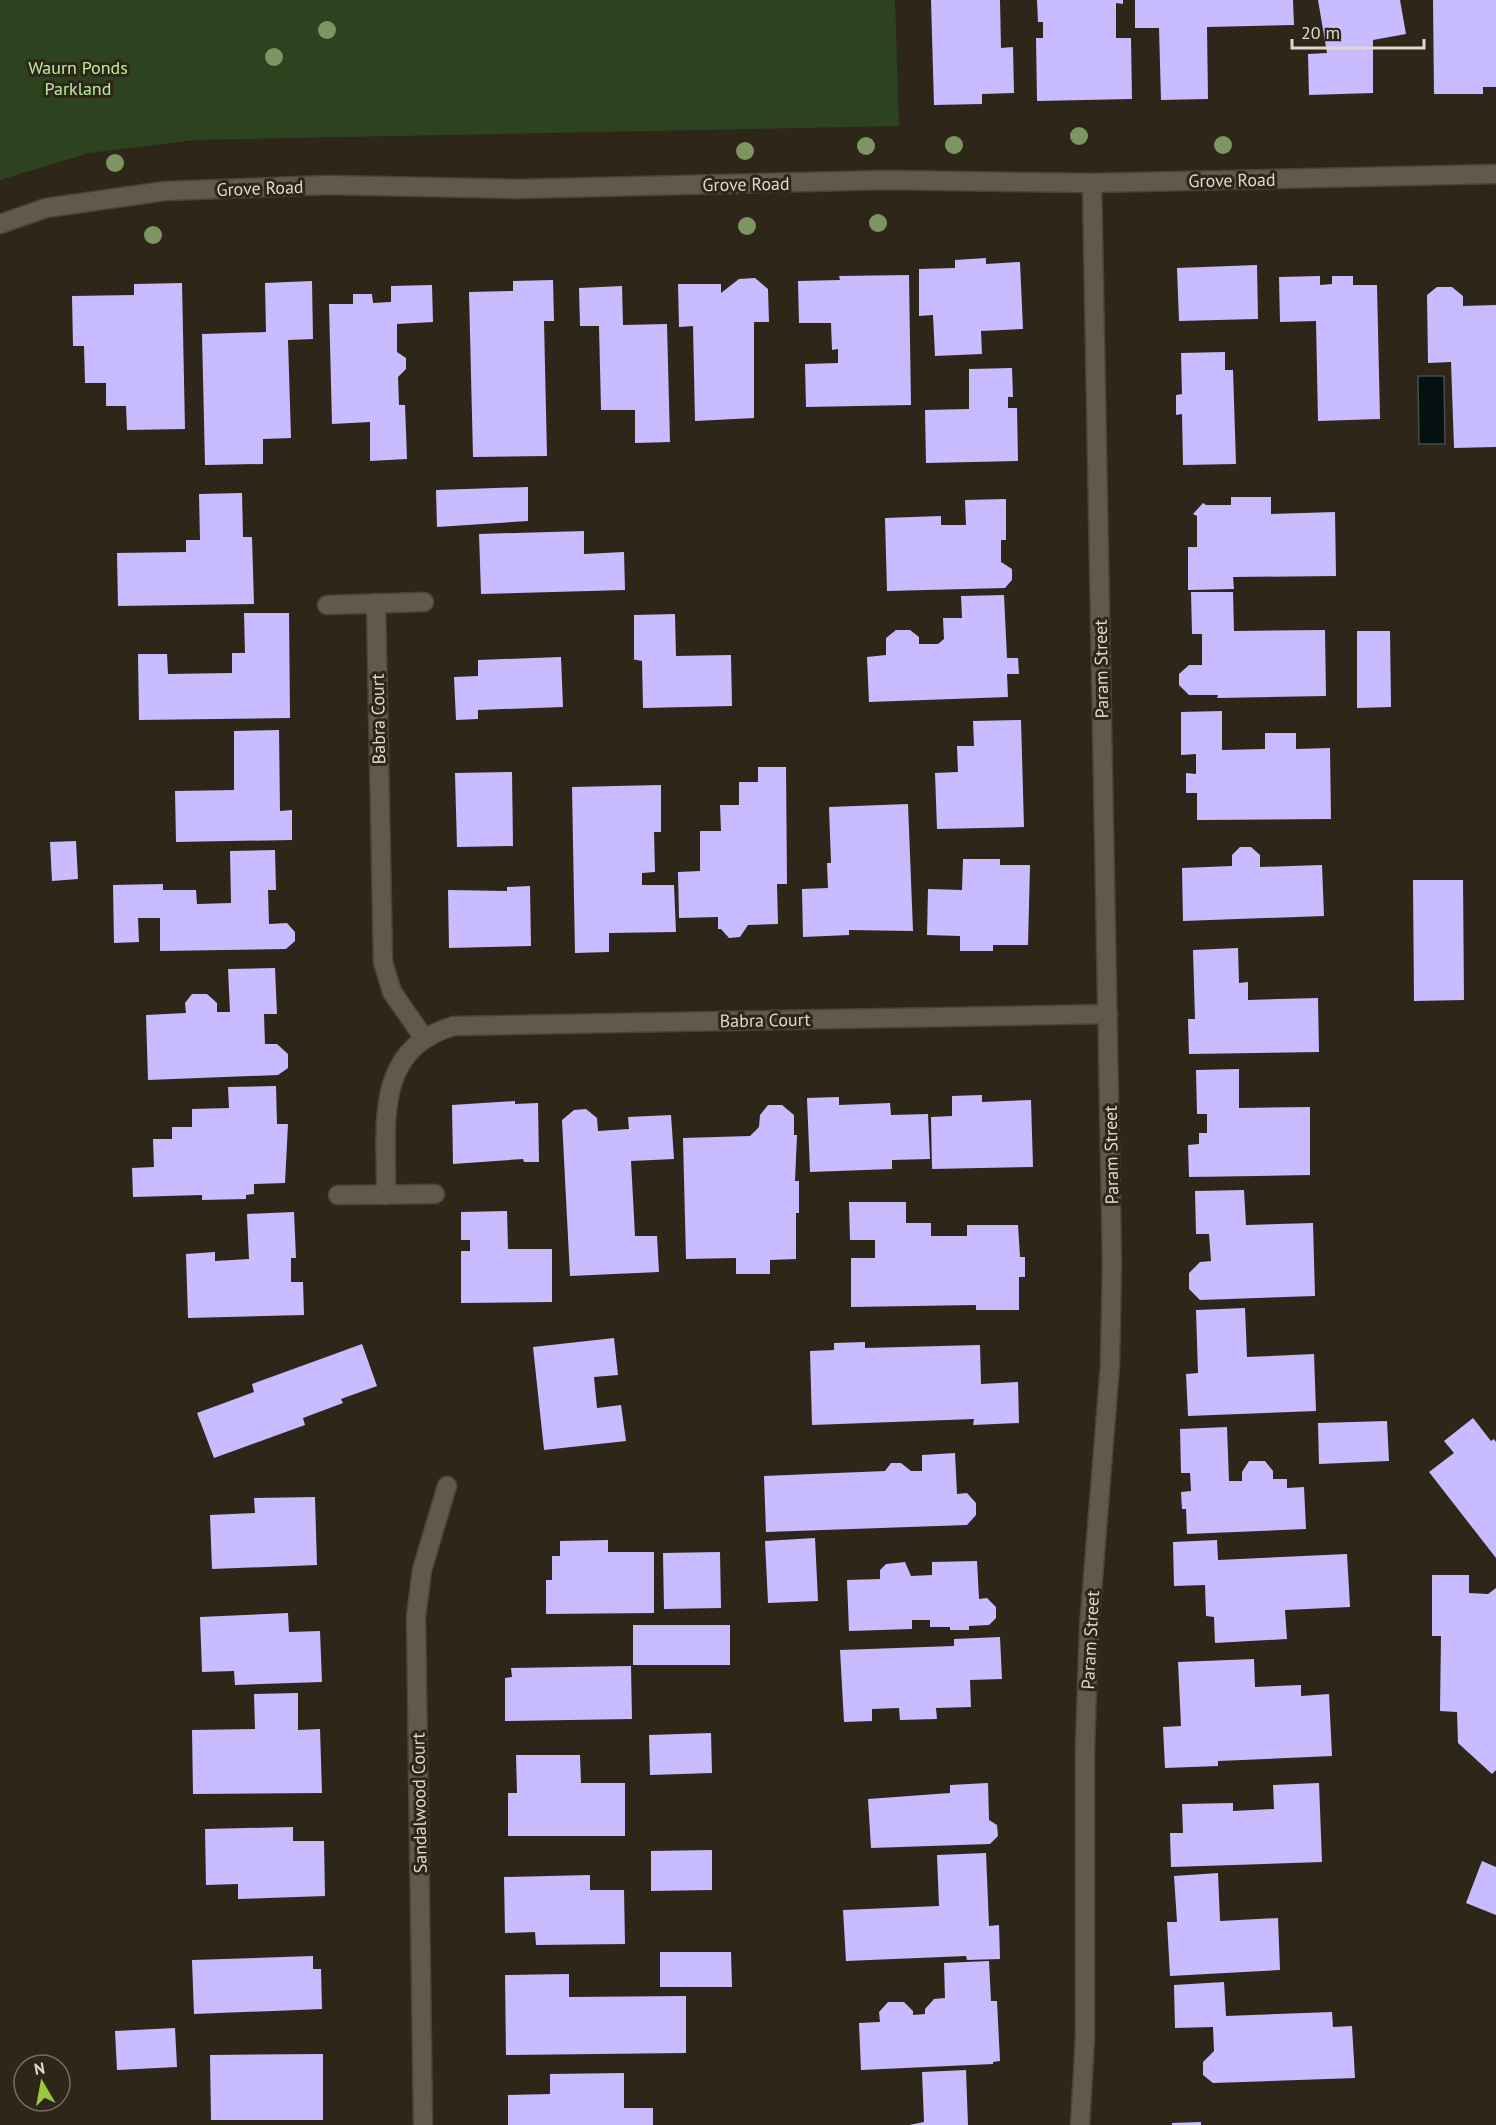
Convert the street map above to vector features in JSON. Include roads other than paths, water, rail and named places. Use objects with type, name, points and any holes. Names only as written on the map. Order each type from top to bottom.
[{"type":"street","name":"Grove Road","points":[[0,224],[46,208],[177,190],[328,185],[516,189],[886,180],[1092,183],[1496,174]]},
{"type":"street","name":"Param Street","points":[[1080,2125],[1085,2038],[1086,1748],[1089,1628],[1110,1365],[1112,1264],[1092,183]]},
{"type":"street","points":[[327,605],[424,602]]},
{"type":"street","name":"Babra Court","points":[[376,603],[382,962],[392,992],[424,1038]]},
{"type":"street","name":"Babra Court","points":[[387,1195],[390,1086],[401,1062],[424,1038],[447,1028],[476,1024],[1108,1014]]},
{"type":"street","points":[[338,1195],[435,1194]]},
{"type":"street","name":"Sandalwood Court","points":[[423,2125],[416,1617],[422,1570],[447,1486]]},
{"type":"park label","name":"Waurn Ponds Parkland","points":[[78,77]]}]
